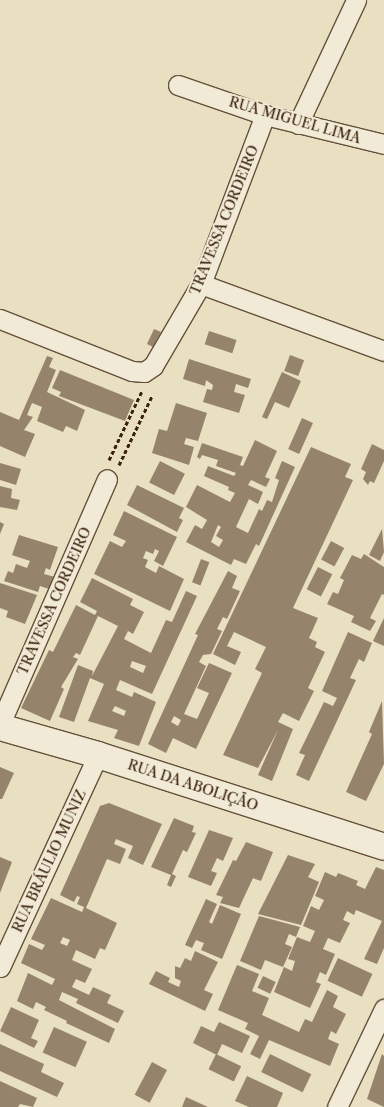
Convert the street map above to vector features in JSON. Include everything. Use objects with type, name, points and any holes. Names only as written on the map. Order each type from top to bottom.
[{"type":"street","points":[[298,124],[356,0]]},
{"type":"street","name":"RUA MIGUEL LIMA","points":[[178,85],[265,115],[384,144]]},
{"type":"street","name":"TRAVESSA CORDEIRO","points":[[0,320],[116,366],[144,372],[159,360],[201,284],[265,115]]},
{"type":"street","points":[[201,284],[384,350]]},
{"type":"street","name":"TRAVESSA CORDEIRO","points":[[0,726],[109,473]]},
{"type":"street","name":"RUA DA ABOLIÇÃO","points":[[0,726],[98,755],[384,847]]},
{"type":"street","name":"RUA BRÁULIO MUNIZ","points":[[0,967],[98,755]]},
{"type":"street","points":[[337,1107],[384,1009]]},
{"type":"path","points":[[109,473],[142,391]]},
{"type":"path","points":[[109,473],[152,396]]},
{"type":"building","points":[[154,329],[161,332],[153,347],[147,344]]},
{"type":"building","points":[[209,331],[237,340],[232,353],[205,344]]},
{"type":"building","points":[[290,355],[304,360],[298,376],[284,371]]},
{"type":"building","points":[[47,356],[53,358],[49,367],[56,370],[47,392],[85,410],[77,431],[66,426],[63,432],[37,421],[42,407],[32,403],[27,415],[33,417],[24,430],[35,434],[25,457],[0,446],[0,412],[19,420]]},
{"type":"building","points":[[189,359],[251,379],[248,388],[236,384],[234,392],[245,395],[239,413],[203,402],[207,389],[212,390],[213,385],[206,380],[205,386],[183,379]]},
{"type":"building","points":[[60,370],[134,400],[125,421],[59,396],[61,392],[52,388]]},
{"type":"building","points":[[282,372],[301,381],[289,408],[275,402],[267,419],[262,417]]},
{"type":"building","points":[[176,403],[207,413],[198,441],[186,438],[184,444],[194,447],[189,465],[152,453],[159,429],[167,431]]},
{"type":"building","points":[[302,418],[313,423],[299,454],[288,449]]},
{"type":"building","points":[[255,440],[277,451],[265,477],[270,479],[266,487],[251,480],[248,485],[263,492],[258,504],[249,499],[236,527],[248,533],[259,509],[262,511],[267,500],[272,502],[279,480],[275,478],[282,461],[295,467],[259,546],[256,544],[246,564],[234,559],[231,565],[186,542],[195,525],[202,529],[207,520],[186,507],[197,485],[230,502],[235,493],[228,490],[229,487],[204,476],[208,466],[234,476],[236,473],[216,466],[218,460],[202,455],[200,459],[197,457],[202,443],[243,457],[240,465],[243,466]],"holes":[[[218,525],[221,527],[216,536],[223,540],[219,547],[211,542]]]},
{"type":"building","points":[[372,444],[384,450],[384,461],[374,483],[370,481],[368,485],[363,479],[366,472],[361,469]]},
{"type":"building","points":[[311,447],[351,464],[345,477],[353,480],[293,608],[318,618],[309,638],[317,642],[315,647],[325,652],[308,688],[314,691],[299,721],[283,713],[278,722],[293,729],[272,781],[258,775],[278,730],[258,768],[223,755],[262,673],[255,669],[266,647],[234,632],[227,646],[241,652],[235,665],[213,654]]},
{"type":"building","points":[[160,461],[185,474],[174,495],[149,482]]},
{"type":"building","points":[[0,463],[21,469],[16,485],[0,480]]},
{"type":"building","points":[[137,485],[184,508],[179,518],[183,520],[177,532],[127,505]]},
{"type":"building","points":[[0,486],[12,489],[11,498],[20,500],[17,510],[0,507]]},
{"type":"building","points":[[124,511],[177,537],[163,566],[154,561],[159,551],[155,549],[153,554],[146,551],[143,558],[148,560],[145,567],[156,573],[159,566],[184,579],[170,611],[94,574],[110,541],[122,547],[126,541],[113,535]]},
{"type":"building","points":[[0,522],[4,524],[0,534]]},
{"type":"building","points":[[382,529],[384,552],[380,561],[369,555]]},
{"type":"building","points":[[19,535],[58,547],[50,570],[46,568],[44,574],[55,577],[49,589],[40,586],[38,592],[4,581],[8,571],[13,573],[16,564],[27,568],[30,561],[12,555]]},
{"type":"building","points":[[331,541],[344,548],[334,567],[321,560]]},
{"type":"building","points":[[364,554],[384,567],[384,595],[382,594],[370,618],[376,621],[370,631],[351,622],[354,616],[327,604],[333,592],[338,594],[344,580],[340,578],[352,555],[361,559]]},
{"type":"building","points":[[201,559],[209,562],[200,586],[192,582]]},
{"type":"building","points":[[318,567],[332,574],[321,597],[307,589]]},
{"type":"building","points":[[228,571],[237,576],[232,588],[240,591],[227,619],[223,617],[217,629],[222,631],[211,654],[203,655],[199,662],[206,666],[184,714],[197,719],[209,693],[197,688],[209,663],[232,673],[196,749],[173,738],[166,753],[148,744],[198,635],[195,634]],"holes":[[[174,716],[181,720],[178,726],[171,722]]]},
{"type":"building","points":[[92,578],[133,599],[130,605],[144,612],[133,634],[128,631],[124,639],[151,653],[166,620],[172,622],[186,591],[197,596],[152,694],[120,680],[116,690],[132,697],[134,692],[156,702],[139,746],[114,738],[118,730],[88,721],[104,684],[90,678],[74,722],[59,717],[78,665],[93,671],[92,676],[118,626],[98,616],[80,655],[76,653],[73,657],[78,659],[61,687],[64,689],[50,721],[21,708],[49,650],[53,652],[76,605],[95,615],[97,611],[80,602]],"holes":[[[132,661],[146,666],[143,673],[130,667]],[[115,706],[126,711],[124,716],[112,711]]]},
{"type":"building","points":[[0,583],[37,595],[25,624],[6,617],[8,611],[0,608]]},
{"type":"building","points":[[384,618],[384,646],[373,641]]},
{"type":"building","points":[[348,632],[372,643],[364,662],[359,659],[350,678],[356,680],[309,781],[296,775],[305,755],[299,753],[324,702],[333,706],[337,698],[322,691]]},
{"type":"building","points":[[382,701],[384,764],[366,801],[346,792],[372,734],[369,732]]},
{"type":"building","points":[[0,767],[14,773],[2,799],[0,799]]},
{"type":"building","points":[[109,803],[162,824],[143,865],[128,858],[133,846],[116,839],[114,844],[126,849],[120,864],[107,859],[86,908],[117,923],[105,950],[100,948],[95,959],[76,950],[72,960],[92,969],[85,983],[76,979],[72,987],[89,995],[93,987],[111,995],[107,1003],[124,1011],[118,1023],[76,1003],[78,999],[62,992],[59,1000],[115,1029],[109,1043],[66,1023],[67,1021],[44,1010],[46,1007],[36,1002],[33,1009],[17,1001],[28,973],[52,985],[55,979],[21,963],[29,944],[42,950],[45,945],[31,939],[51,898],[82,912],[84,907],[77,904],[80,897],[77,896],[74,902],[60,895],[100,806]],"holes":[[[63,937],[70,940],[67,946],[60,943]]]},
{"type":"building","points":[[174,818],[194,826],[192,832],[196,833],[187,852],[183,850],[172,874],[176,876],[171,887],[167,885],[171,875],[151,867]]},
{"type":"building","points":[[209,830],[233,838],[223,861],[217,858],[211,871],[217,873],[211,886],[188,877]]},
{"type":"building","points":[[246,842],[273,852],[261,881],[253,878],[239,908],[220,903],[223,897],[216,895],[233,860],[236,861]]},
{"type":"building","points":[[288,855],[315,864],[308,877],[319,882],[301,925],[258,914]]},
{"type":"building","points":[[0,857],[12,862],[0,893]]},
{"type":"building","points":[[376,867],[384,870],[384,948],[377,964],[364,959],[382,921],[356,910],[354,915],[347,911],[343,920],[350,923],[340,943],[328,938],[323,949],[335,954],[326,975],[320,972],[316,982],[321,984],[310,1008],[274,992],[284,967],[292,971],[295,961],[288,959],[297,937],[310,942],[315,931],[303,926],[311,906],[319,910],[324,900],[315,896],[325,872],[336,877],[338,873],[358,881],[356,885],[365,889]]},
{"type":"building","points":[[206,899],[217,904],[209,922],[212,924],[220,905],[241,914],[222,959],[201,950],[204,943],[196,940],[192,948],[185,945]]},
{"type":"building","points":[[259,916],[300,927],[296,937],[289,934],[285,944],[292,947],[283,967],[265,960],[261,970],[240,961]]},
{"type":"building","points":[[195,951],[218,962],[204,990],[213,994],[205,1011],[149,984],[156,971],[170,978],[168,982],[179,987],[181,981],[175,978],[175,966],[180,968],[185,958],[191,961]]},
{"type":"building","points":[[338,958],[372,974],[362,997],[327,981]]},
{"type":"building","points":[[237,965],[259,974],[252,991],[269,998],[262,1015],[299,1032],[305,1019],[312,1022],[327,990],[338,996],[333,1007],[346,1014],[336,1034],[331,1031],[328,1039],[339,1044],[330,1066],[269,1040],[260,1059],[250,1054],[259,1036],[245,1029],[248,1023],[218,1010]]},
{"type":"building","points":[[263,976],[276,982],[270,994],[258,988]]},
{"type":"building","points":[[11,1007],[39,1020],[31,1038],[38,1041],[34,1048],[0,1031]]},
{"type":"building","points":[[219,1022],[250,1036],[242,1053],[222,1044],[217,1055],[193,1043],[201,1026],[214,1032]]},
{"type":"building","points":[[54,1027],[87,1042],[75,1067],[43,1053]]},
{"type":"building","points":[[0,1044],[44,1064],[41,1072],[64,1083],[57,1097],[0,1071]]},
{"type":"building","points":[[216,1054],[241,1066],[234,1082],[209,1069]]},
{"type":"building","points":[[270,1054],[311,1074],[303,1092],[261,1072]]},
{"type":"building","points":[[382,1054],[384,1056],[384,1107],[367,1099]]},
{"type":"building","points":[[152,1062],[167,1070],[150,1103],[135,1095]]},
{"type":"building","points":[[247,1076],[283,1093],[277,1107],[249,1107],[235,1101]]},
{"type":"building","points":[[0,1081],[37,1098],[33,1107],[20,1104],[18,1107],[0,1107]]},
{"type":"building","points":[[186,1097],[208,1107],[182,1107]]}]
